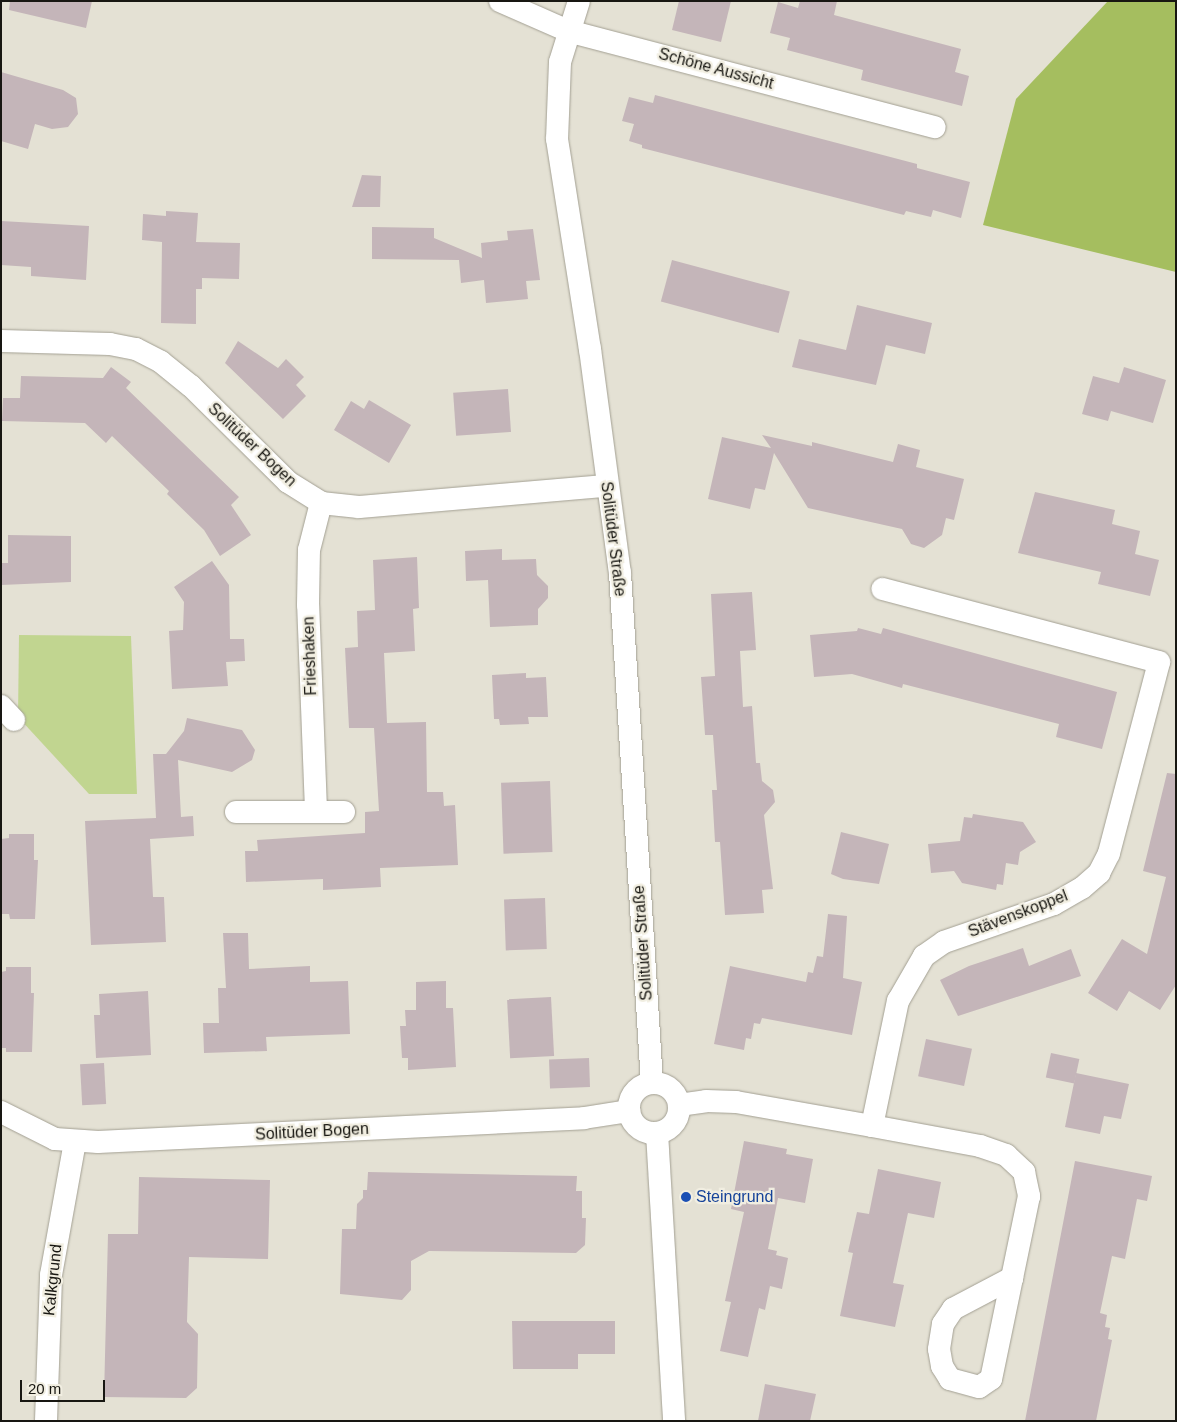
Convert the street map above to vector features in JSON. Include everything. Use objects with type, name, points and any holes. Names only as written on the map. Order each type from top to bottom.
[{"type":"street","name":"Schöne Aussicht","points":[[500,1],[568,31],[935,127]]},
{"type":"street","name":"Solitüder Straße","points":[[580,1],[568,31],[560,62],[558,139],[590,349],[606,486],[620,573],[652,1083]]},
{"type":"street","name":"Solitüder Bogen","points":[[1,341],[110,344],[136,350],[161,362],[191,386],[288,482],[321,503],[359,507],[606,486]]},
{"type":"street","name":"Frieshaken","points":[[316,810],[308,604],[309,550],[321,503]]},
{"type":"street","name":"Stävenskoppel","points":[[872,1126],[898,1001],[924,956],[944,942],[1054,904],[1082,888],[1099,873],[1109,853],[1159,662],[882,590]]},
{"type":"street","points":[[236,812],[316,810],[344,812]]},
{"type":"street","points":[[652,1083],[670,1089],[680,1105],[674,1124],[657,1133],[639,1128],[629,1111],[635,1093],[652,1083]]},
{"type":"street","points":[[680,1105],[706,1101],[736,1102],[980,1146],[1006,1155],[1024,1172],[1029,1196],[1012,1278],[991,1379],[980,1387],[950,1379],[942,1366],[939,1349],[943,1324],[953,1309],[1012,1278]]},
{"type":"street","name":"Solitüder Bogen","points":[[1,1112],[55,1139],[98,1142],[584,1118],[629,1111]]},
{"type":"street","points":[[657,1133],[674,1421]]},
{"type":"street","name":"Kalkgrund","points":[[46,1421],[51,1274],[75,1141]]},
{"type":"green space","points":[[1108,1],[1176,1],[1176,272],[983,225],[1016,99]]},
{"type":"green space","points":[[19,635],[131,636],[137,794],[89,794],[18,717]]},
{"type":"building","points":[[10,1],[92,1],[86,28],[9,10]]},
{"type":"building","points":[[679,1],[731,1],[721,42],[672,30]]},
{"type":"building","points":[[800,1],[837,1],[834,15],[961,49],[955,72],[969,76],[962,106],[861,80],[863,70],[787,50],[790,38],[770,33],[778,2],[798,8]]},
{"type":"building","points":[[1,72],[63,90],[76,98],[78,114],[68,127],[52,129],[35,124],[28,149],[1,141]]},
{"type":"building","points":[[655,95],[917,164],[917,168],[970,182],[961,218],[933,210],[931,217],[906,211],[904,215],[642,148],[642,145],[629,141],[634,124],[622,121],[629,97],[653,103]]},
{"type":"building","points":[[362,175],[381,176],[380,207],[352,207]]},
{"type":"building","points":[[166,211],[198,213],[196,242],[240,243],[239,279],[202,278],[202,289],[196,289],[196,324],[161,323],[162,242],[142,240],[143,214],[166,216]]},
{"type":"building","points":[[1,221],[89,226],[86,280],[31,276],[31,267],[1,265]]},
{"type":"building","points":[[372,227],[434,228],[434,238],[482,258],[481,243],[508,240],[507,231],[533,229],[540,280],[526,281],[528,299],[486,303],[484,280],[461,283],[459,260],[372,259]]},
{"type":"building","points":[[672,260],[790,292],[779,333],[661,302]]},
{"type":"building","points":[[857,305],[932,323],[925,354],[886,345],[876,385],[792,367],[799,339],[846,350]]},
{"type":"building","points":[[238,341],[278,368],[286,359],[304,377],[296,385],[306,396],[283,419],[225,363]]},
{"type":"building","points":[[111,367],[131,382],[126,388],[239,497],[231,505],[251,535],[220,556],[204,530],[167,494],[169,491],[112,436],[106,443],[85,423],[2,421],[3,398],[20,398],[21,376],[103,378]]},
{"type":"building","points":[[1124,367],[1166,380],[1153,423],[1111,411],[1108,421],[1082,414],[1093,376],[1119,383]]},
{"type":"building","points":[[508,389],[511,432],[456,436],[453,393]]},
{"type":"building","points":[[369,400],[411,425],[389,463],[334,430],[351,401],[364,409]]},
{"type":"building","points":[[762,435],[812,446],[812,442],[893,462],[898,444],[920,450],[916,467],[964,479],[954,520],[946,518],[942,535],[924,548],[911,544],[902,529],[808,508],[774,453],[765,490],[755,488],[750,509],[708,499],[722,437],[771,448]]},
{"type":"building","points":[[1035,492],[1115,510],[1112,524],[1140,531],[1135,554],[1159,560],[1150,596],[1098,584],[1101,572],[1018,553]]},
{"type":"building","points":[[8,535],[71,536],[71,582],[1,585],[1,563],[8,563]]},
{"type":"building","points":[[502,549],[502,560],[536,559],[537,575],[548,586],[548,598],[538,609],[538,625],[490,627],[488,580],[466,581],[465,551]]},
{"type":"building","points":[[417,557],[419,608],[413,609],[415,651],[384,653],[387,723],[426,722],[427,792],[443,792],[444,806],[455,805],[458,865],[380,868],[381,887],[323,890],[323,879],[246,882],[245,851],[258,851],[257,840],[365,833],[365,812],[379,811],[374,728],[349,728],[345,648],[358,647],[357,611],[375,610],[373,560]]},
{"type":"building","points":[[212,561],[229,585],[230,639],[244,639],[245,661],[226,662],[228,686],[172,689],[169,631],[183,630],[184,602],[174,587]]},
{"type":"building","points":[[752,592],[756,650],[740,651],[743,707],[752,706],[756,763],[760,763],[762,781],[773,790],[775,802],[764,815],[773,889],[762,890],[764,913],[725,915],[720,842],[715,842],[712,790],[717,790],[713,735],[705,735],[701,677],[715,676],[711,594]]},
{"type":"building","points":[[858,628],[881,634],[883,628],[1117,692],[1102,749],[1056,737],[1059,724],[903,684],[902,688],[852,674],[814,677],[810,635],[857,631]]},
{"type":"building","points":[[526,673],[526,678],[546,677],[548,717],[528,717],[529,724],[500,725],[499,719],[494,719],[492,675]]},
{"type":"building","points":[[187,718],[242,730],[255,750],[252,760],[232,772],[178,760],[181,817],[193,816],[194,836],[150,839],[153,897],[164,897],[166,942],[91,945],[85,821],[156,818],[153,754],[166,754],[184,731]]},
{"type":"building","points":[[1167,773],[1176,774],[1176,985],[1160,1010],[1129,991],[1117,1011],[1088,993],[1122,939],[1147,954],[1166,877],[1143,871]]},
{"type":"building","points":[[550,781],[552,852],[504,854],[501,783]]},
{"type":"building","points":[[973,814],[1023,822],[1036,842],[1020,852],[1018,865],[1006,863],[1003,885],[997,884],[996,890],[962,883],[954,871],[931,873],[928,844],[960,841],[964,817],[972,818]]},
{"type":"building","points":[[841,832],[889,844],[879,884],[843,879],[831,874]]},
{"type":"building","points":[[9,834],[34,834],[34,860],[38,860],[35,919],[10,919],[9,914],[1,914],[1,839],[9,838]]},
{"type":"building","points":[[545,898],[547,949],[506,950],[504,899]]},
{"type":"building","points":[[828,914],[847,916],[843,978],[862,982],[852,1035],[762,1018],[760,1024],[754,1023],[751,1039],[746,1038],[744,1050],[714,1044],[730,966],[806,982],[808,972],[813,973],[817,956],[823,957]]},
{"type":"building","points":[[223,933],[248,933],[249,969],[310,966],[310,982],[348,981],[350,1034],[266,1037],[267,1051],[204,1053],[203,1023],[219,1023],[218,988],[226,988]]},
{"type":"building","points":[[1023,948],[1029,966],[1071,949],[1081,976],[958,1016],[940,980],[969,966]]},
{"type":"building","points":[[6,967],[31,967],[31,993],[34,993],[32,1052],[6,1052],[6,1048],[1,1048],[1,972],[6,971]]},
{"type":"building","points":[[446,981],[446,1008],[453,1008],[456,1067],[408,1070],[408,1058],[402,1058],[400,1026],[406,1026],[405,1010],[416,1010],[416,982]]},
{"type":"building","points":[[148,991],[151,1055],[96,1058],[94,1015],[100,1015],[99,994]]},
{"type":"building","points":[[551,997],[554,1056],[510,1058],[507,999]]},
{"type":"building","points":[[926,1039],[972,1049],[964,1086],[918,1076]]},
{"type":"building","points":[[1051,1053],[1079,1059],[1074,1083],[1046,1077]]},
{"type":"building","points":[[589,1058],[590,1087],[550,1088],[549,1059]]},
{"type":"building","points":[[104,1063],[106,1104],[82,1105],[80,1064]]},
{"type":"building","points":[[1076,1073],[1129,1084],[1121,1119],[1104,1116],[1100,1134],[1065,1127]]},
{"type":"building","points":[[744,1141],[787,1149],[786,1154],[813,1159],[805,1203],[778,1198],[768,1249],[777,1251],[776,1255],[788,1258],[782,1289],[770,1286],[765,1310],[759,1308],[748,1357],[720,1351],[731,1302],[725,1301],[744,1212],[731,1209]]},
{"type":"building","points":[[1075,1161],[1152,1176],[1147,1201],[1137,1199],[1125,1259],[1112,1256],[1100,1313],[1107,1315],[1105,1327],[1110,1328],[1108,1339],[1112,1340],[1096,1421],[1025,1421]]},
{"type":"building","points":[[878,1169],[941,1182],[934,1218],[908,1213],[893,1283],[904,1285],[895,1327],[840,1316],[853,1253],[848,1252],[857,1212],[869,1214]]},
{"type":"building","points":[[368,1172],[577,1176],[576,1191],[582,1191],[582,1218],[586,1218],[585,1245],[576,1253],[429,1251],[411,1261],[411,1290],[402,1300],[340,1294],[342,1229],[356,1229],[357,1204],[363,1198],[363,1190],[367,1190]]},
{"type":"building","points":[[139,1177],[270,1180],[268,1259],[189,1257],[187,1322],[198,1334],[197,1388],[186,1398],[104,1397],[108,1234],[138,1234]]},
{"type":"building","points":[[512,1321],[615,1321],[615,1354],[578,1354],[578,1369],[513,1369]]},
{"type":"building","points":[[765,1384],[816,1394],[810,1421],[758,1421]]},
{"type":"place","name":"Steingrund","points":[[686,1197]]}]
